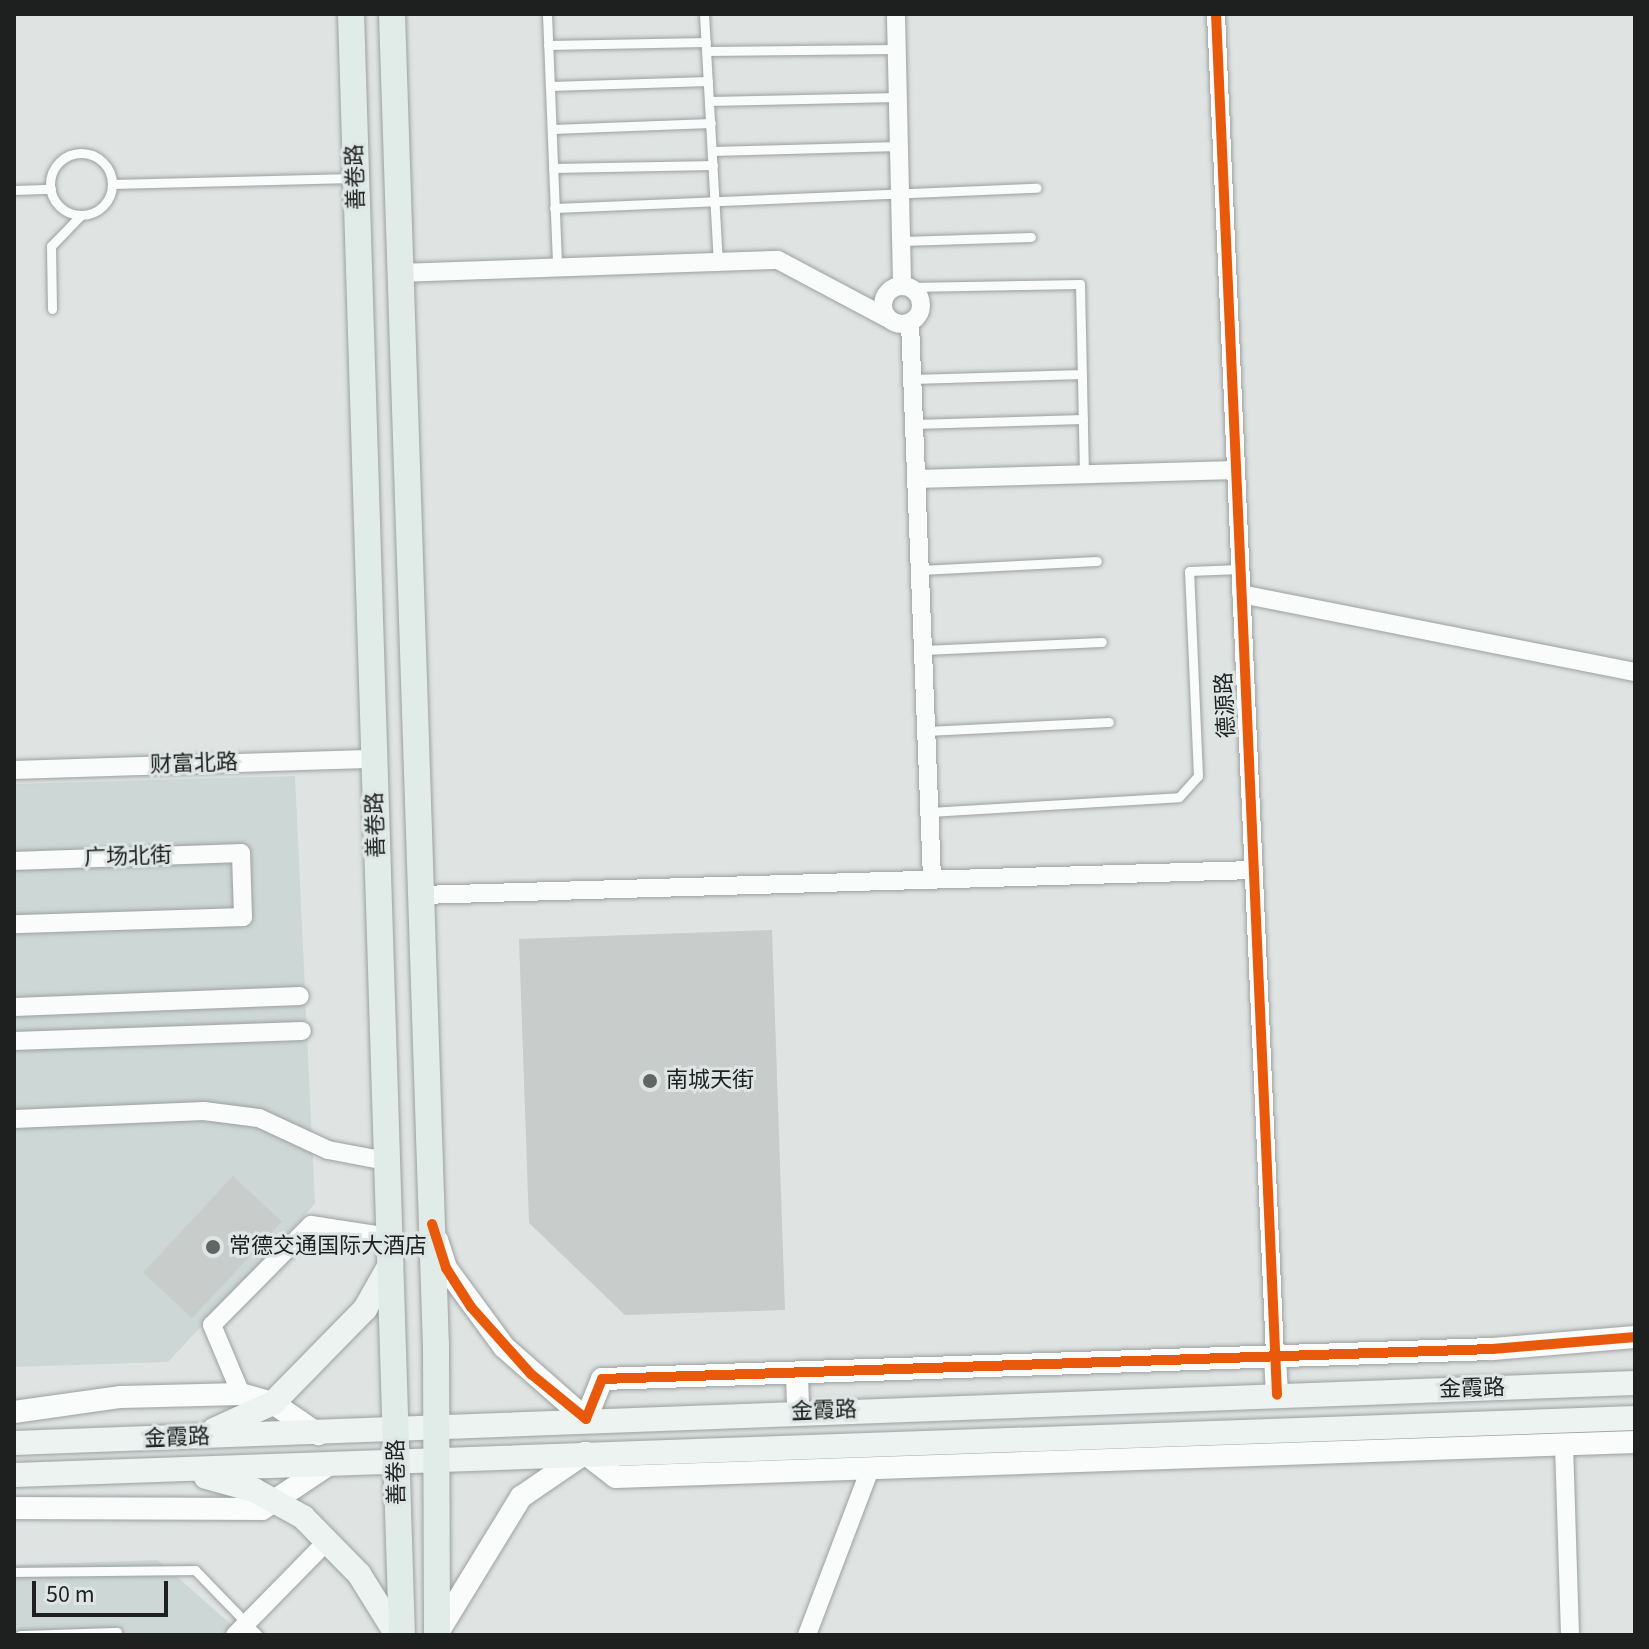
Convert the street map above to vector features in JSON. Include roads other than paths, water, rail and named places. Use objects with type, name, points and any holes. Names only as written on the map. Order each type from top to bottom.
[{"type":"main road","name":"善卷路","points":[[351,14],[396,1427],[399,1635]]},
{"type":"main road","name":"善卷路","points":[[392,14],[432,1224],[437,1635]]},
{"type":"main road","points":[[196,1438],[273,1403],[365,1309],[390,1250]]},
{"type":"main road","name":"金霞路","points":[[14,1443],[318,1434],[396,1427],[586,1419],[1635,1383]]},
{"type":"main road","name":"金霞路","points":[[14,1475],[325,1467],[585,1453],[800,1457],[879,1444],[1089,1448],[1563,1432],[1635,1418]]},
{"type":"main road","points":[[185,1470],[276,1502],[327,1541],[359,1574],[399,1635]]},
{"type":"street","name":"德源路","points":[[1216,14],[1277,1395]]},
{"type":"street","points":[[896,17],[901,241],[906,287],[921,308],[910,323],[932,879]]},
{"type":"street","points":[[401,273],[778,260],[887,318],[910,323]]},
{"type":"street","points":[[887,318],[886,294],[906,287]]},
{"type":"street","points":[[916,479],[1236,470]]},
{"type":"street","points":[[1241,594],[1635,672]]},
{"type":"street","name":"财富北路","points":[[14,770],[374,759]]},
{"type":"street","name":"广场北街","points":[[14,861],[241,853],[243,917],[14,924]]},
{"type":"street","points":[[421,895],[1254,870]]},
{"type":"street","points":[[14,1007],[300,996]]},
{"type":"street","points":[[14,1041],[302,1031]]},
{"type":"street","points":[[14,1119],[204,1111],[259,1118],[328,1150],[387,1161]]},
{"type":"street","points":[[432,1224],[446,1268],[471,1307],[531,1374],[586,1419],[602,1379],[797,1376],[929,1364],[1275,1357],[1635,1337]]},
{"type":"street","points":[[241,1394],[212,1325],[311,1225],[390,1250]]},
{"type":"street","points":[[797,1376],[798,1412]]},
{"type":"street","points":[[14,1412],[121,1397],[241,1394],[273,1403],[318,1434]]},
{"type":"street","points":[[1570,1635],[1563,1432],[1635,1442]]},
{"type":"street","points":[[807,1635],[879,1444]]},
{"type":"street","points":[[800,1457],[870,1469],[993,1469],[1089,1448]]},
{"type":"street","points":[[437,1635],[476,1559],[521,1497],[585,1453]]},
{"type":"street","points":[[14,1508],[247,1509],[276,1502],[325,1467]]},
{"type":"street","points":[[246,1631],[327,1541]]},
{"type":"lane","points":[[547,14],[557,268]]},
{"type":"lane","points":[[704,14],[718,262]]},
{"type":"lane","points":[[548,45],[897,49]]},
{"type":"lane","points":[[550,86],[708,81]]},
{"type":"lane","points":[[709,101],[898,97]]},
{"type":"lane","points":[[552,129],[711,123]]},
{"type":"lane","points":[[712,151],[899,146]]},
{"type":"lane","points":[[52,309],[51,246],[81,215],[107,202],[112,184],[105,164],[77,153],[58,163],[51,189],[63,209],[81,215]]},
{"type":"lane","points":[[553,168],[713,165]]},
{"type":"lane","points":[[112,184],[356,177]]},
{"type":"lane","points":[[554,208],[1037,188]]},
{"type":"lane","points":[[14,190],[51,189]]},
{"type":"lane","points":[[901,241],[1031,237]]},
{"type":"lane","points":[[906,287],[1080,284],[1084,474]]},
{"type":"lane","points":[[912,379],[1082,374]]},
{"type":"lane","points":[[914,424],[1083,419]]},
{"type":"lane","points":[[920,570],[1097,561]]},
{"type":"lane","points":[[929,812],[1179,797],[1198,776],[1189,571],[1240,569]]},
{"type":"lane","points":[[923,650],[1102,642]]},
{"type":"lane","points":[[926,731],[1109,722]]},
{"type":"lane","points":[[14,1572],[195,1570],[246,1631]]},
{"type":"lane","points":[[20,1635],[117,1632]]},
{"type":"place","name":"南城天街","points":[[650,1081]]},
{"type":"place","name":"常德交通国际大酒店","points":[[213,1247]]}]
